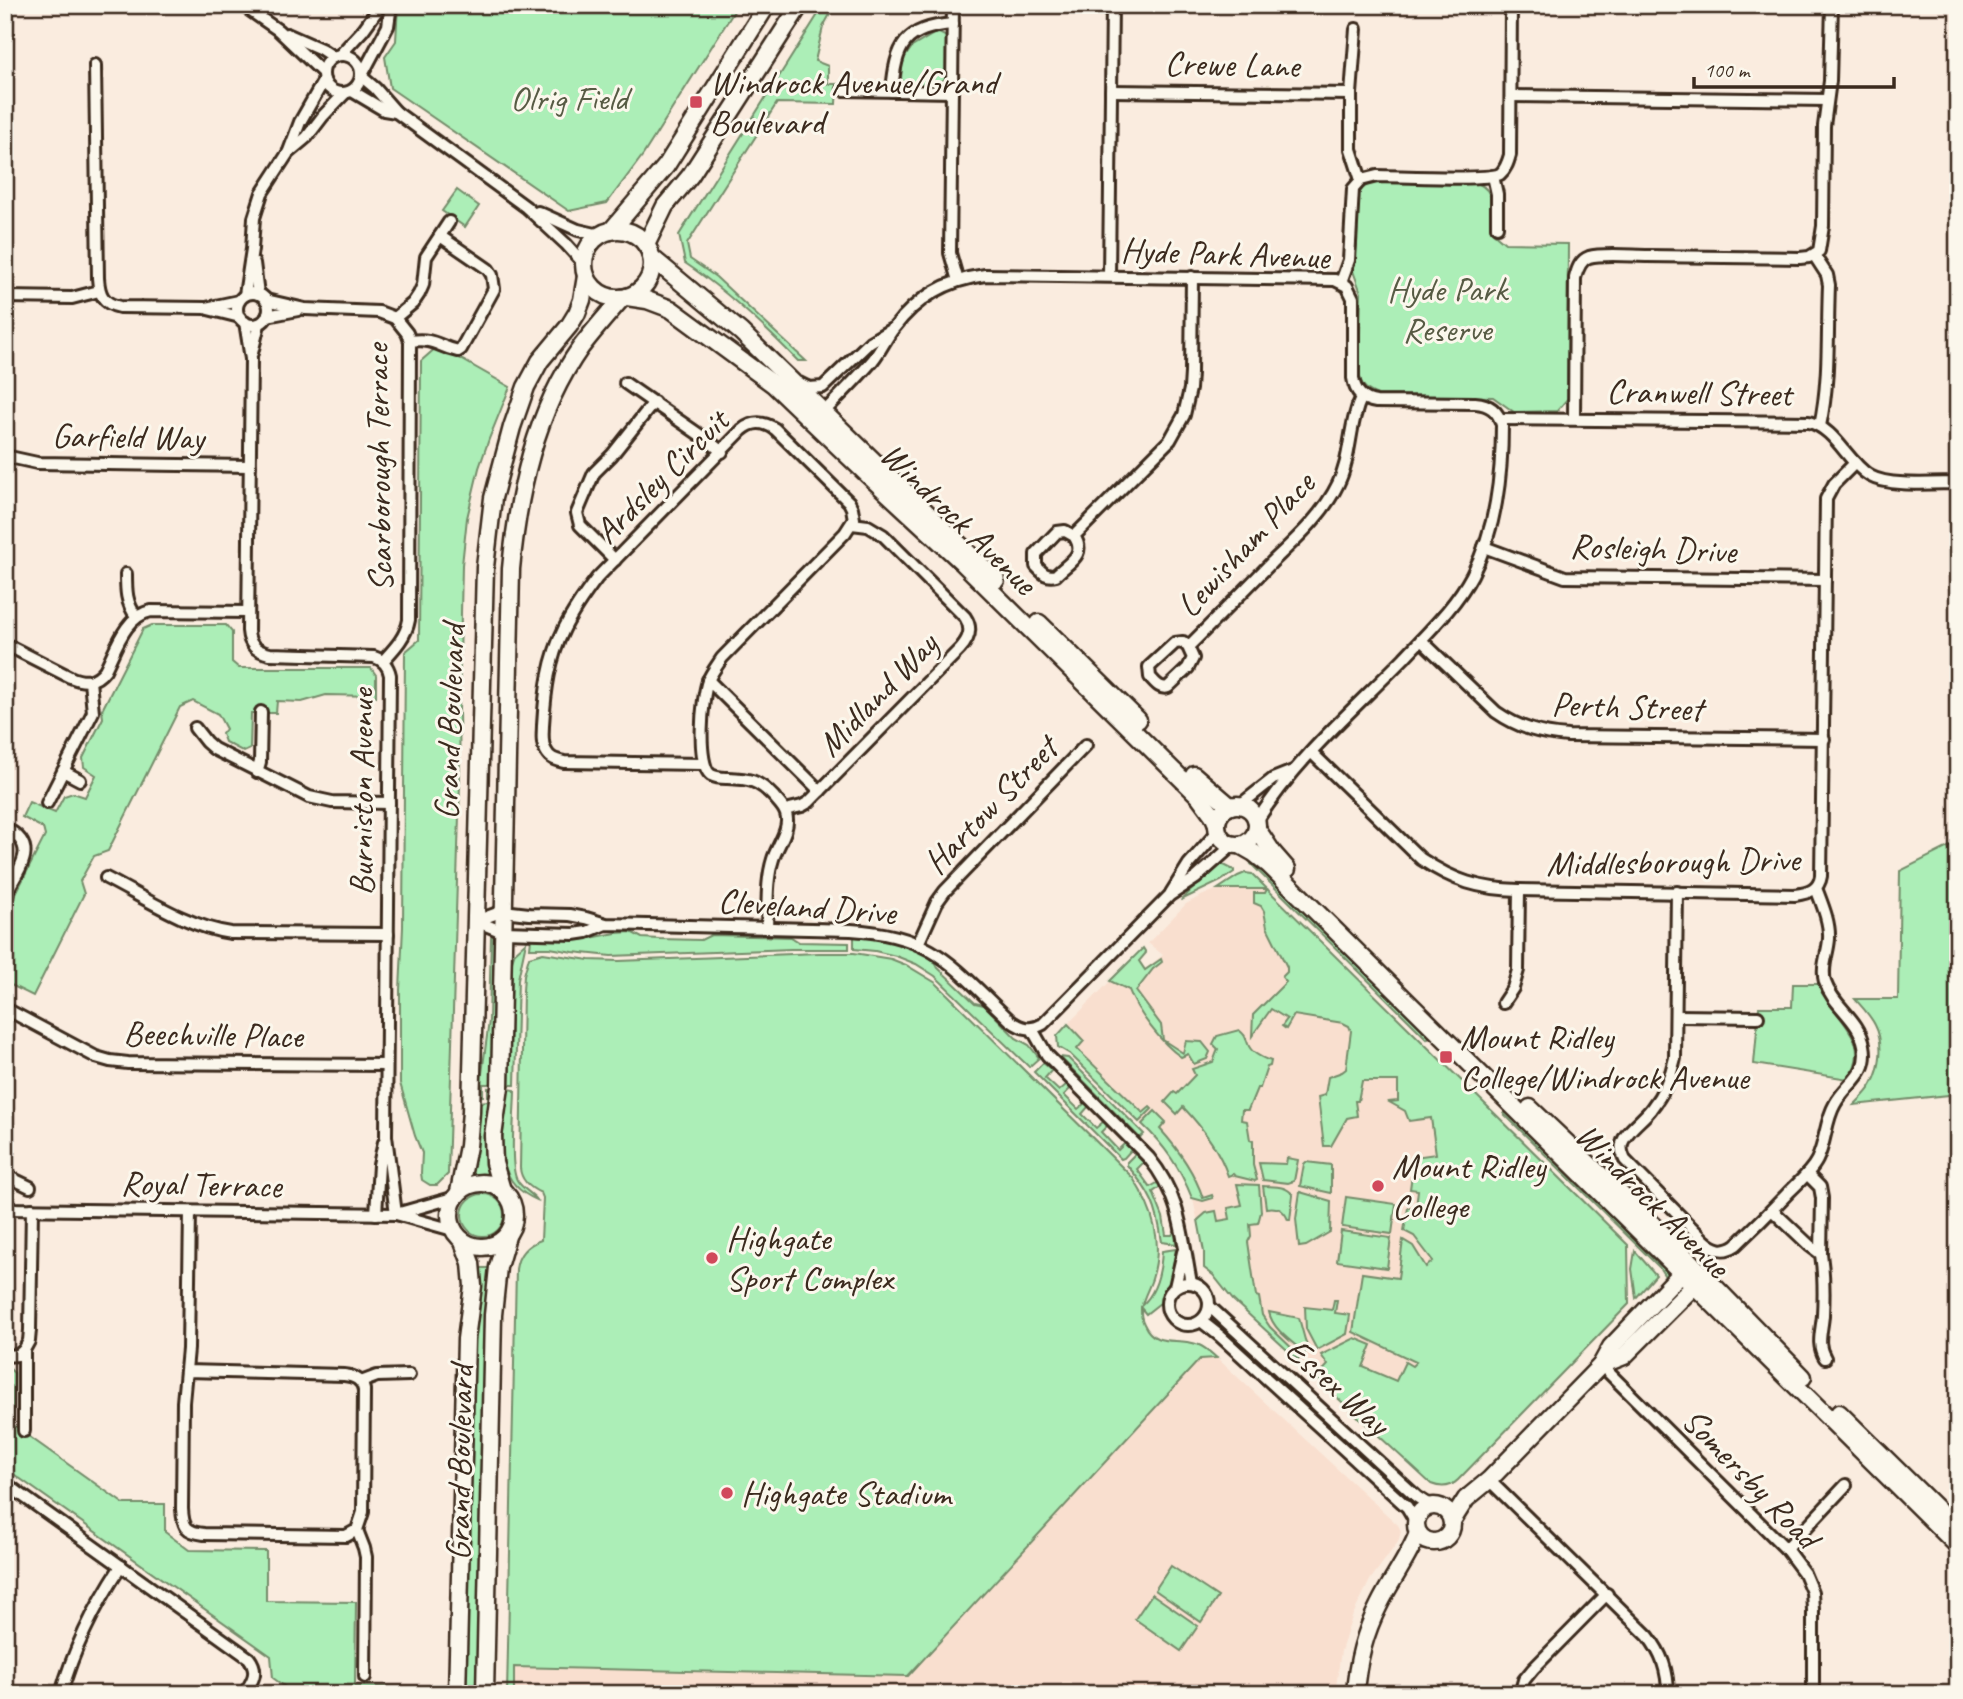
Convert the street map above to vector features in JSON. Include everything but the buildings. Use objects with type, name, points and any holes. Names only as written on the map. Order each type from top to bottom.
[{"type":"street","points":[[242,5],[278,30],[324,76],[330,89],[340,93],[349,92],[384,110],[396,112]]},
{"type":"street","points":[[242,320],[237,309],[242,298],[252,249],[256,206],[288,153],[300,122],[324,76],[328,61],[337,56],[363,30],[381,5]]},
{"type":"street","points":[[288,153],[307,137],[323,116],[356,87],[388,26],[391,5]]},
{"type":"street","points":[[585,270],[586,253],[591,243],[606,233],[666,166],[767,5]]},
{"type":"street","points":[[648,251],[665,206],[690,176],[800,5]]},
{"type":"street","points":[[953,5],[950,253],[958,281]]},
{"type":"street","points":[[1109,276],[1112,5]]},
{"type":"street","points":[[1341,282],[1349,260],[1353,189],[1361,180],[1377,176],[1493,176],[1504,170],[1508,163],[1511,96],[1511,5]]},
{"type":"street","points":[[1574,419],[1575,278],[1577,268],[1588,257],[1800,258],[1814,255],[1821,246],[1824,126],[1830,81],[1832,5]]},
{"type":"street","points":[[892,91],[896,60],[910,37],[919,30],[932,26],[953,24]]},
{"type":"street","points":[[1356,29],[1351,149],[1361,180]]},
{"type":"street","points":[[278,30],[337,56],[353,58],[358,62],[362,76],[396,112],[526,207],[566,244],[585,270],[591,286],[600,293],[611,297],[624,297],[636,293],[644,286],[651,267],[648,251],[639,238],[621,230],[606,233],[578,230],[526,207]]},
{"type":"street","points":[[95,65],[99,291],[106,302],[120,307],[206,308],[242,298],[262,297]]},
{"type":"street","points":[[843,90],[952,92]]},
{"type":"street","name":"Crewe Lane","points":[[1111,90],[1352,94]]},
{"type":"street","points":[[1511,96],[1827,100]]},
{"type":"street","points":[[1493,176],[1497,194],[1497,227]]},
{"type":"street","points":[[395,318],[413,303],[419,294],[423,285],[426,257],[449,222]]},
{"type":"street","points":[[410,341],[433,341],[458,351],[494,289],[492,275],[488,269],[440,236]]},
{"type":"street","points":[[206,308],[254,325],[263,320],[269,308],[262,297],[252,249]]},
{"type":"street","name":"Windrock Avenue","points":[[648,251],[784,373],[867,474],[962,562],[1199,796],[1218,828]]},
{"type":"street","points":[[1814,255],[1827,275],[1829,285],[1826,393],[1820,426]]},
{"type":"street","name":"Grand Boulevard","points":[[458,1194],[468,1146],[471,1112],[485,567],[493,498],[503,453],[526,387],[540,361],[577,313],[582,300],[585,270]]},
{"type":"street","name":"Hyde Park Avenue","points":[[784,373],[810,388],[823,387],[870,342],[892,329],[924,298],[946,285],[985,275],[1328,279],[1347,286],[1353,298],[1353,378],[1354,385],[1362,396]]},
{"type":"street","points":[[1074,536],[1170,440],[1184,415],[1191,373],[1192,277]]},
{"type":"street","points":[[5,297],[72,298],[99,291]]},
{"type":"street","name":"Scarborough Terrace","points":[[262,297],[305,309],[379,312],[395,318],[410,341],[409,621],[398,644],[383,661]]},
{"type":"street","name":"Windrock Avenue","points":[[624,297],[647,300],[671,309],[819,417],[1209,790],[1235,806]]},
{"type":"street","name":"Grand Boulevard","points":[[502,1190],[494,1163],[493,1136],[500,1087],[511,569],[515,528],[529,460],[567,371],[580,349],[624,297]]},
{"type":"street","name":"Scarborough Terrace","points":[[263,320],[305,309]]},
{"type":"street","name":"Burniston Avenue","points":[[242,320],[251,359],[249,641],[262,652],[368,656],[383,661],[388,668],[391,684],[386,1136],[396,1214]]},
{"type":"street","name":"Burniston Avenue","points":[[251,359],[263,320]]},
{"type":"street","name":"Hyde Park Avenue","points":[[819,417],[882,349],[892,329]]},
{"type":"street","points":[[625,383],[722,452]]},
{"type":"street","points":[[1032,1029],[1043,1024],[1170,895],[1237,845],[1252,838],[1257,825],[1293,771],[1440,621],[1471,576],[1497,503],[1502,443],[1500,418],[1492,408],[1482,404],[1376,402],[1362,396]]},
{"type":"street","name":"Lewisham Place","points":[[1188,647],[1307,528],[1326,505],[1343,470],[1354,412],[1362,396]]},
{"type":"street","points":[[615,561],[580,525],[577,513],[594,473],[612,455],[654,402]]},
{"type":"street","name":"Cranwell Street","points":[[1500,418],[1801,421],[1820,426],[1870,476],[1891,482],[1958,483]]},
{"type":"street","name":"Ardsley Circuit","points":[[785,810],[760,783],[712,776],[703,764],[555,760],[544,747],[545,693],[563,631],[589,589],[747,426],[758,422],[770,426],[849,502],[854,513],[852,524]]},
{"type":"street","name":"Garfield Way","points":[[5,456],[37,463],[250,466]]},
{"type":"street","name":"Middlesborough Drive","points":[[1311,752],[1421,859],[1438,870],[1476,886],[1519,890],[1795,895],[1816,888],[1821,876],[1826,499],[1833,484],[1855,463]]},
{"type":"street","points":[[703,764],[703,719],[708,680],[722,658],[852,524]]},
{"type":"street","name":"Midland Way","points":[[785,810],[802,806],[820,792],[960,649],[970,632],[965,617],[883,535],[868,526],[852,524]]},
{"type":"street","points":[[1065,531],[1074,536],[1079,546],[1078,553],[1056,575],[1051,577],[1044,574],[1036,566],[1036,554],[1057,533],[1065,531]]},
{"type":"street","name":"Rosleigh Drive","points":[[1483,547],[1564,576],[1825,580]]},
{"type":"street","points":[[126,574],[128,603],[136,616]]},
{"type":"street","points":[[5,644],[79,681],[90,681],[105,670],[136,616],[151,611],[248,612]]},
{"type":"street","name":"Perth Street","points":[[1421,640],[1496,712],[1525,729],[1545,734],[1824,739]]},
{"type":"street","name":"Lewisham Place","points":[[1182,642],[1188,647],[1192,658],[1188,668],[1168,687],[1159,686],[1150,677],[1150,665],[1175,643],[1182,642]]},
{"type":"street","points":[[708,680],[820,792]]},
{"type":"street","points":[[47,803],[93,712],[90,681]]},
{"type":"street","points":[[257,772],[260,762],[261,712]]},
{"type":"street","points":[[195,729],[214,749],[309,797],[318,800],[389,803]]},
{"type":"street","name":"Hartow Street","points":[[918,944],[937,902],[945,891],[1086,745]]},
{"type":"street","points":[[63,771],[80,780]]},
{"type":"street","points":[[1170,895],[1189,864],[1218,828],[1222,812],[1273,779],[1293,771]]},
{"type":"street","points":[[1235,806],[1251,810],[1257,825]]},
{"type":"street","points":[[767,928],[769,876],[787,823],[785,810]]},
{"type":"street","name":"Windrock Avenue","points":[[1257,825],[1273,853],[1285,866],[1531,1109],[1958,1546]]},
{"type":"street","points":[[5,828],[22,838],[26,847],[5,895]]},
{"type":"street","points":[[1218,828],[1222,838],[1237,845]]},
{"type":"street","name":"Windrock Avenue","points":[[1237,845],[1254,853],[1269,865],[1687,1268]]},
{"type":"street","points":[[106,878],[193,923],[215,930],[231,933],[388,934]]},
{"type":"street","points":[[1677,892],[1675,1058],[1670,1077],[1652,1108],[1621,1145],[1625,1160],[1678,1214],[1715,1249],[1726,1250],[1736,1245],[1807,1174],[1821,1152],[1830,1114],[1836,1102],[1861,1072],[1865,1052],[1860,1031],[1831,994],[1826,983],[1824,964],[1829,936],[1816,888]]},
{"type":"street","points":[[1503,1003],[1514,988],[1518,970],[1519,890]]},
{"type":"street","name":"Cleveland Drive","points":[[476,921],[503,911],[570,915],[606,925],[874,932],[901,937],[935,952],[956,967],[1018,1026],[1032,1029]]},
{"type":"street","name":"Cleveland Drive","points":[[476,921],[503,932],[574,934],[606,925]]},
{"type":"street","name":"Beechville Place","points":[[8,1010],[96,1057],[110,1061],[386,1065]]},
{"type":"street","points":[[1677,1016],[1758,1017]]},
{"type":"street","name":"Essex Way","points":[[1032,1029],[1047,1055],[1161,1172],[1173,1194],[1180,1219],[1191,1283],[1206,1294],[1209,1306],[1417,1497],[1436,1506]]},
{"type":"street","name":"Burniston Avenue","points":[[376,1214],[379,1165],[386,1136]]},
{"type":"street","points":[[1807,1174],[1819,1188],[1822,1198],[1823,1304],[1819,1346],[1825,1358]]},
{"type":"street","points":[[5,1175],[30,1187]]},
{"type":"street","points":[[475,1184],[494,1185],[502,1190],[510,1199],[513,1209],[514,1220],[507,1236],[494,1246],[483,1248],[473,1247],[458,1236],[450,1213],[458,1194],[475,1184]]},
{"type":"street","name":"Royal Terrace","points":[[5,1209],[396,1214],[458,1194]]},
{"type":"street","points":[[5,1356],[18,1354],[29,1341],[32,1209]]},
{"type":"street","points":[[1772,1210],[1821,1254]]},
{"type":"street","points":[[187,1371],[344,1375],[353,1376],[361,1382],[364,1390],[363,1512],[357,1531],[342,1536],[204,1534],[188,1530],[182,1519],[190,1212]]},
{"type":"street","name":"Royal Terrace","points":[[396,1214],[458,1236]]},
{"type":"street","name":"Grand Boulevard","points":[[457,1694],[466,1339],[473,1286],[471,1263],[458,1236]]},
{"type":"street","name":"Grand Boulevard","points":[[485,1694],[493,1315],[498,1267],[507,1236]]},
{"type":"street","name":"Essex Way","points":[[1184,1246],[1175,1287],[1167,1301],[1172,1319],[1183,1325],[1200,1321],[1220,1335],[1407,1507],[1417,1527]]},
{"type":"street","points":[[1452,1521],[1466,1499],[1489,1480],[1601,1366],[1611,1347],[1687,1268]]},
{"type":"street","points":[[1601,1366],[1624,1356],[1699,1280]]},
{"type":"street","name":"Windrock Avenue","points":[[1699,1280],[1814,1388],[1958,1530]]},
{"type":"street","points":[[1175,1287],[1191,1283]]},
{"type":"street","points":[[1200,1321],[1205,1317],[1209,1306]]},
{"type":"street","points":[[23,1431],[24,1350]]},
{"type":"street","name":"Somersby Road","points":[[1601,1366],[1786,1549],[1804,1573],[1812,1592],[1813,1694]]},
{"type":"street","points":[[361,1382],[377,1376],[409,1374]]},
{"type":"street","points":[[1489,1480],[1656,1646],[1666,1667],[1668,1694]]},
{"type":"street","points":[[5,1483],[249,1658],[255,1672],[244,1694]]},
{"type":"street","points":[[1786,1549],[1846,1485]]},
{"type":"street","points":[[1355,1694],[1359,1666],[1370,1626],[1378,1606],[1401,1568],[1421,1511],[1466,1499]]},
{"type":"street","points":[[1401,1568],[1422,1548],[1447,1536],[1452,1521],[1448,1513],[1436,1506]]},
{"type":"street","points":[[1417,1527],[1421,1537],[1432,1542]]},
{"type":"street","points":[[357,1531],[366,1557],[365,1677]]},
{"type":"street","points":[[61,1694],[88,1623],[121,1566]]},
{"type":"street","points":[[1520,1694],[1524,1680],[1532,1669],[1606,1594]]},
{"type":"shaded area","name":"Mount Ridley College","points":[[1218,889],[1267,889],[1628,1245],[1629,1304],[1451,1485],[1431,1484],[1233,1300],[1213,1275],[1206,1271],[1193,1199],[1183,1174],[1170,1154],[1070,1054],[1058,1047],[1058,1034],[1143,948],[1146,953],[1139,961],[1145,969],[1163,955],[1148,943],[1186,904]]},
{"type":"shaded area","points":[[1217,1358],[1398,1525],[1401,1531],[1398,1542],[1370,1580],[1352,1617],[1341,1651],[1335,1694],[514,1694],[514,1667],[908,1676],[1200,1359]]},
{"type":"green space","name":"Olrig Field","points":[[398,5],[738,5],[643,155],[607,203],[569,211],[390,88],[385,57],[396,41]]},
{"type":"green space","points":[[824,5],[835,5],[823,27],[815,61],[828,66],[828,84],[837,84],[836,104],[777,103],[687,244],[690,259],[716,277],[806,361],[798,361],[744,309],[685,263],[679,235]]},
{"type":"green space","points":[[937,32],[947,37],[946,78],[935,86],[908,86],[901,80],[902,61],[912,47]]},
{"type":"green space","name":"Hyde Park Reserve","points":[[1369,184],[1479,184],[1491,198],[1491,231],[1505,243],[1568,244],[1569,397],[1557,411],[1514,412],[1493,397],[1378,395],[1363,386],[1359,375],[1361,293],[1353,271],[1357,245],[1358,196]]},
{"type":"green space","points":[[457,190],[479,206],[465,227],[442,211]]},
{"type":"green space","points":[[438,346],[510,387],[479,468],[467,518],[462,565],[460,783],[448,1174],[437,1185],[430,1185],[422,1180],[422,1153],[400,1083],[400,990],[405,652],[419,640],[421,361]]},
{"type":"green space","points":[[152,625],[226,625],[232,632],[232,662],[239,668],[371,668],[376,675],[376,696],[326,695],[302,702],[277,701],[276,713],[251,713],[250,749],[244,752],[225,742],[222,734],[226,729],[218,714],[193,701],[180,707],[108,851],[94,856],[80,881],[84,894],[33,996],[5,983],[5,915],[45,836],[43,828],[22,817],[29,802],[55,813],[64,796],[73,793],[85,797],[96,775],[84,767],[83,758],[103,718],[102,710],[143,629]]},
{"type":"green space","points":[[1958,842],[1958,1094],[1854,1105],[1875,1078],[1880,1047],[1875,1025],[1855,999],[1898,999],[1900,871]]},
{"type":"green space","points":[[1255,859],[1433,1033],[1427,1039],[1251,864]]},
{"type":"green space","points":[[1220,863],[1234,872],[1181,900]]},
{"type":"green space","points":[[1245,873],[1252,874],[1628,1245],[1629,1304],[1458,1480],[1449,1486],[1431,1484],[1316,1378],[1328,1365],[1321,1355],[1355,1338],[1372,1345],[1363,1367],[1396,1381],[1405,1362],[1412,1366],[1416,1362],[1353,1332],[1362,1273],[1398,1278],[1403,1240],[1413,1246],[1426,1267],[1433,1261],[1414,1236],[1404,1231],[1408,1208],[1416,1208],[1418,1190],[1410,1189],[1413,1167],[1416,1165],[1414,1157],[1436,1154],[1431,1118],[1409,1121],[1405,1111],[1389,1102],[1398,1101],[1398,1081],[1362,1081],[1358,1101],[1355,1101],[1357,1116],[1347,1118],[1331,1146],[1324,1146],[1318,1097],[1325,1095],[1328,1077],[1346,1069],[1351,1031],[1349,1026],[1343,1023],[1294,1015],[1286,1029],[1282,1026],[1287,1019],[1271,1009],[1252,1036],[1253,1015],[1286,982],[1282,977],[1287,972],[1287,967],[1267,927],[1264,911],[1254,903],[1254,893],[1265,893],[1267,889],[1218,889]]},
{"type":"green space","points":[[631,932],[642,938],[659,939],[701,940],[711,935],[791,937],[799,942],[849,943],[849,949],[611,956],[530,948],[531,939],[580,940]]},
{"type":"green space","points":[[493,935],[491,1084],[483,1084],[483,1096],[479,1096],[489,1021]]},
{"type":"green space","points":[[854,935],[901,944],[924,953],[975,1003],[984,1005],[1016,1038],[1029,1045],[1039,1058],[1029,1067],[935,976],[896,956],[854,949]]},
{"type":"green space","points":[[526,942],[518,979],[515,1085],[509,1085],[512,961],[515,952]]},
{"type":"green space","points":[[1143,948],[1146,953],[1139,961],[1145,970],[1161,959],[1162,962],[1136,991],[1161,1025],[1163,1040],[1183,1053],[1186,1041],[1202,1042],[1210,1052],[1207,1059],[1194,1064],[1188,1054],[1181,1057],[1158,1036],[1129,990],[1110,981]]},
{"type":"green space","points":[[543,953],[589,960],[619,961],[854,953],[891,959],[906,965],[936,983],[1133,1178],[1151,1214],[1157,1239],[1152,1279],[1142,1305],[1157,1280],[1162,1251],[1176,1249],[1170,1283],[1162,1294],[1160,1303],[1146,1314],[1141,1308],[1142,1320],[1154,1337],[1199,1345],[1217,1358],[1200,1359],[908,1676],[514,1667],[514,1694],[507,1694],[516,1269],[524,1251],[541,1240],[543,1198],[541,1193],[524,1180],[520,1168],[523,991],[529,957]]},
{"type":"green space","points":[[1793,984],[1819,984],[1848,1029],[1857,1052],[1855,1065],[1848,1079],[1754,1064],[1759,1007],[1792,1007]]},
{"type":"green space","points":[[1068,1024],[1084,1041],[1077,1049],[1143,1113],[1150,1107],[1152,1109],[1139,1122],[1070,1054],[1058,1047],[1057,1036]]},
{"type":"green space","points":[[1239,1030],[1252,1050],[1271,1061],[1248,1110],[1242,1110],[1241,1120],[1247,1121],[1250,1140],[1253,1141],[1255,1181],[1233,1174],[1228,1176],[1215,1148],[1197,1122],[1183,1107],[1177,1114],[1165,1102],[1195,1075],[1192,1069],[1213,1062],[1218,1049],[1213,1044],[1217,1036]]},
{"type":"green space","points":[[1060,1057],[1068,1058],[1144,1134],[1140,1138]]},
{"type":"green space","points":[[1043,1063],[1052,1070],[1045,1078],[1059,1091],[1067,1084],[1071,1088],[1064,1095],[1078,1109],[1085,1103],[1089,1106],[1082,1114],[1096,1128],[1104,1121],[1108,1125],[1101,1132],[1118,1150],[1125,1143],[1132,1149],[1124,1158],[1121,1159],[1034,1072]]},
{"type":"green space","points":[[488,1088],[491,1089],[484,1149],[490,1180],[469,1183],[478,1132],[479,1102],[488,1101]]},
{"type":"green space","points":[[508,1089],[515,1090],[515,1173],[519,1183],[537,1200],[521,1191],[511,1180],[505,1167],[503,1137]]},
{"type":"green space","points":[[1510,1108],[1666,1268],[1666,1278],[1659,1267],[1504,1114]]},
{"type":"green space","points":[[1155,1111],[1166,1122],[1160,1129],[1185,1161],[1203,1198],[1212,1195],[1213,1198],[1203,1201],[1192,1198],[1171,1158],[1142,1124]]},
{"type":"green space","points":[[1136,1153],[1144,1162],[1137,1169],[1150,1187],[1159,1182],[1162,1186],[1153,1192],[1163,1217],[1166,1235],[1172,1235],[1175,1230],[1176,1244],[1162,1242],[1152,1200],[1127,1165]]},
{"type":"green space","points":[[1287,1158],[1298,1160],[1294,1181],[1288,1183],[1263,1180],[1259,1163],[1286,1164]]},
{"type":"green space","points":[[1306,1162],[1331,1165],[1331,1193],[1300,1186]]},
{"type":"green space","points":[[1237,1184],[1259,1185],[1261,1212],[1258,1223],[1250,1224],[1251,1236],[1248,1242],[1256,1296],[1259,1297],[1262,1315],[1270,1327],[1300,1356],[1298,1360],[1233,1300],[1204,1268],[1198,1220],[1206,1213],[1216,1211],[1218,1221],[1230,1219],[1228,1208],[1242,1205]]},
{"type":"green space","points":[[1263,1186],[1283,1188],[1293,1195],[1290,1220],[1280,1209],[1266,1208]]},
{"type":"green space","points":[[1300,1192],[1331,1201],[1330,1232],[1306,1246],[1299,1247],[1296,1219]]},
{"type":"green space","points":[[483,1194],[498,1200],[504,1215],[498,1230],[483,1236],[468,1230],[462,1215],[468,1200]]},
{"type":"green space","points":[[1346,1197],[1396,1204],[1392,1234],[1342,1227]]},
{"type":"green space","points":[[1341,1231],[1391,1238],[1387,1268],[1337,1261]]},
{"type":"green space","points":[[1635,1251],[1656,1275],[1636,1298],[1632,1269]]},
{"type":"green space","points":[[480,1268],[491,1268],[477,1694],[466,1694],[474,1342],[481,1300]]},
{"type":"green space","points":[[1334,1300],[1337,1300],[1335,1313],[1350,1315],[1347,1334],[1317,1350],[1306,1329],[1305,1307],[1332,1310]]},
{"type":"green space","points":[[1269,1312],[1299,1318],[1309,1349],[1305,1353],[1278,1330]]},
{"type":"green space","points":[[5,1367],[14,1373],[13,1425],[124,1504],[165,1504],[165,1532],[189,1550],[266,1551],[266,1601],[356,1602],[355,1686],[436,1688],[436,1694],[295,1694],[273,1678],[271,1656],[5,1468]]},
{"type":"green space","points":[[1292,1389],[1412,1499],[1410,1502],[1289,1392]]},
{"type":"green space","points":[[1171,1566],[1218,1597],[1201,1622],[1155,1590]]},
{"type":"green space","points":[[1152,1594],[1198,1626],[1181,1651],[1135,1619]]},
{"type":"place","name":"Windrock Avenue/Grand Boulevard","points":[[696,102]]},
{"type":"place","name":"Mount Ridley College/Windrock Avenue","points":[[1446,1057]]},
{"type":"place","name":"Mount Ridley College","points":[[1378,1186]]},
{"type":"place","name":"Highgate Sport Complex","points":[[712,1258]]},
{"type":"place","name":"Highgate Stadium","points":[[727,1493]]}]
